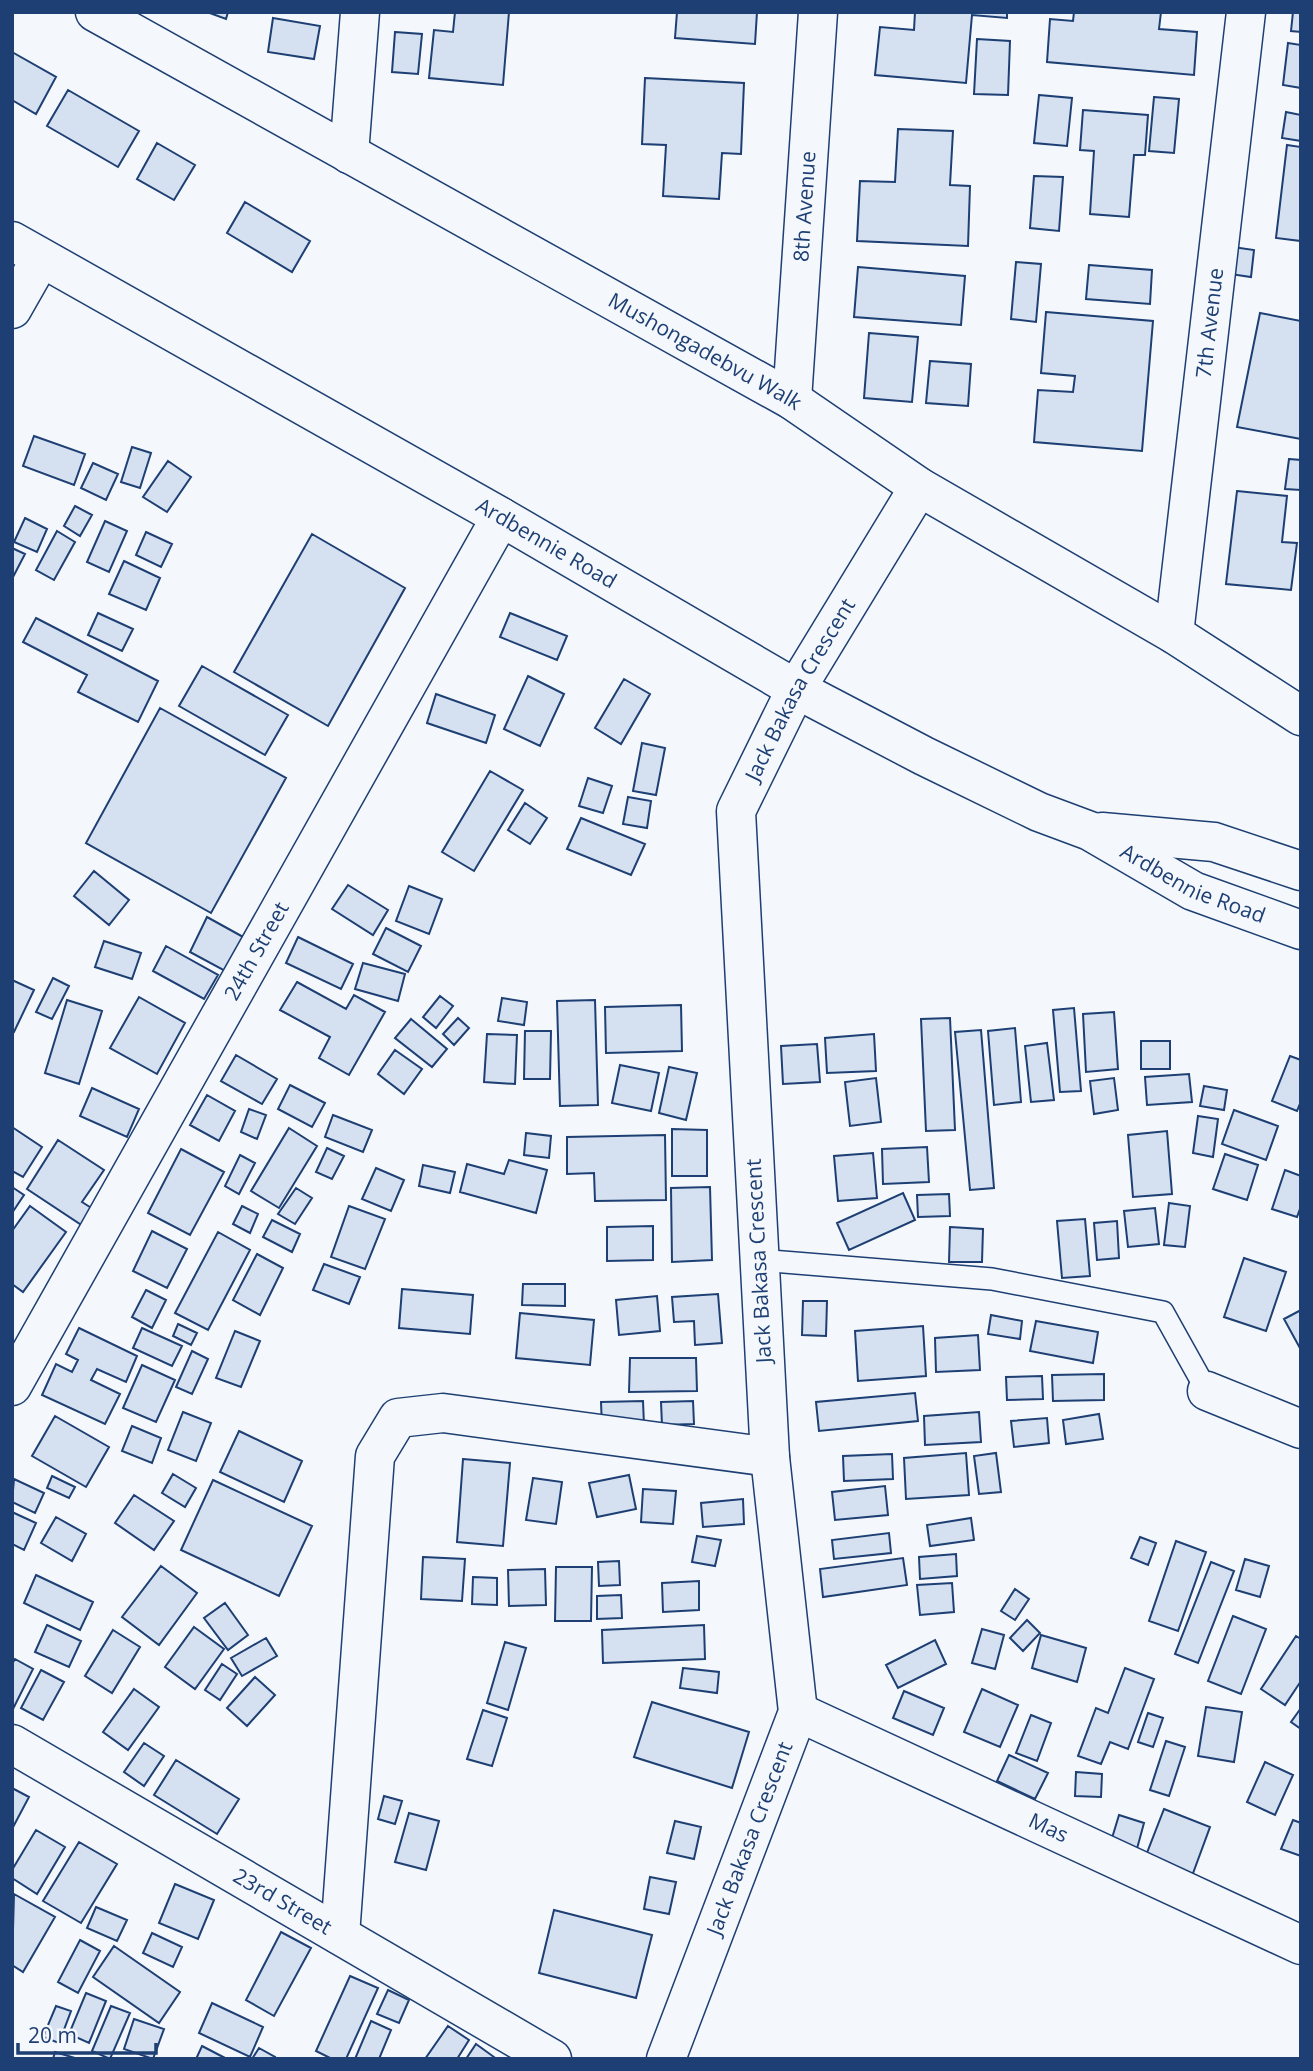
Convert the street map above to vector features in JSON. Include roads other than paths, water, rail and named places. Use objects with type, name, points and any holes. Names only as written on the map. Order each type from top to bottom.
[{"type":"street","name":"Mushongadebvu Walk","points":[[95,12],[792,400],[919,487],[1174,634],[1301,716]]},
{"type":"street","points":[[349,154],[360,12]]},
{"type":"street","name":"8th Avenue","points":[[792,400],[818,12]]},
{"type":"street","name":"7th Avenue","points":[[1174,634],[1246,12]]},
{"type":"street","points":[[12,309],[27,250]]},
{"type":"street","name":"Ardbennie Road","points":[[27,250],[501,517],[796,689],[935,762],[1040,812],[1090,831],[1193,891],[1301,930]]},
{"type":"street","name":"Jack Bakasa Crescent","points":[[666,2059],[797,1712],[770,1457],[736,811],[796,689],[919,487]]},
{"type":"street","name":"24th Street","points":[[12,1386],[501,517]]},
{"type":"street","name":"Ardbennie Road","points":[[1090,831],[1214,842],[1301,871]]},
{"type":"street","points":[[1208,1391],[1301,1429]]},
{"type":"street","points":[[340,1935],[375,1456],[398,1418],[443,1413],[770,1457]]},
{"type":"street","name":"Mas","points":[[797,1712],[1301,1945]]},
{"type":"street","name":"23rd Street","points":[[12,1744],[552,2059]]},
{"type":"lane","points":[[759,1260],[992,1279],[1163,1312],[1208,1391]]}]
